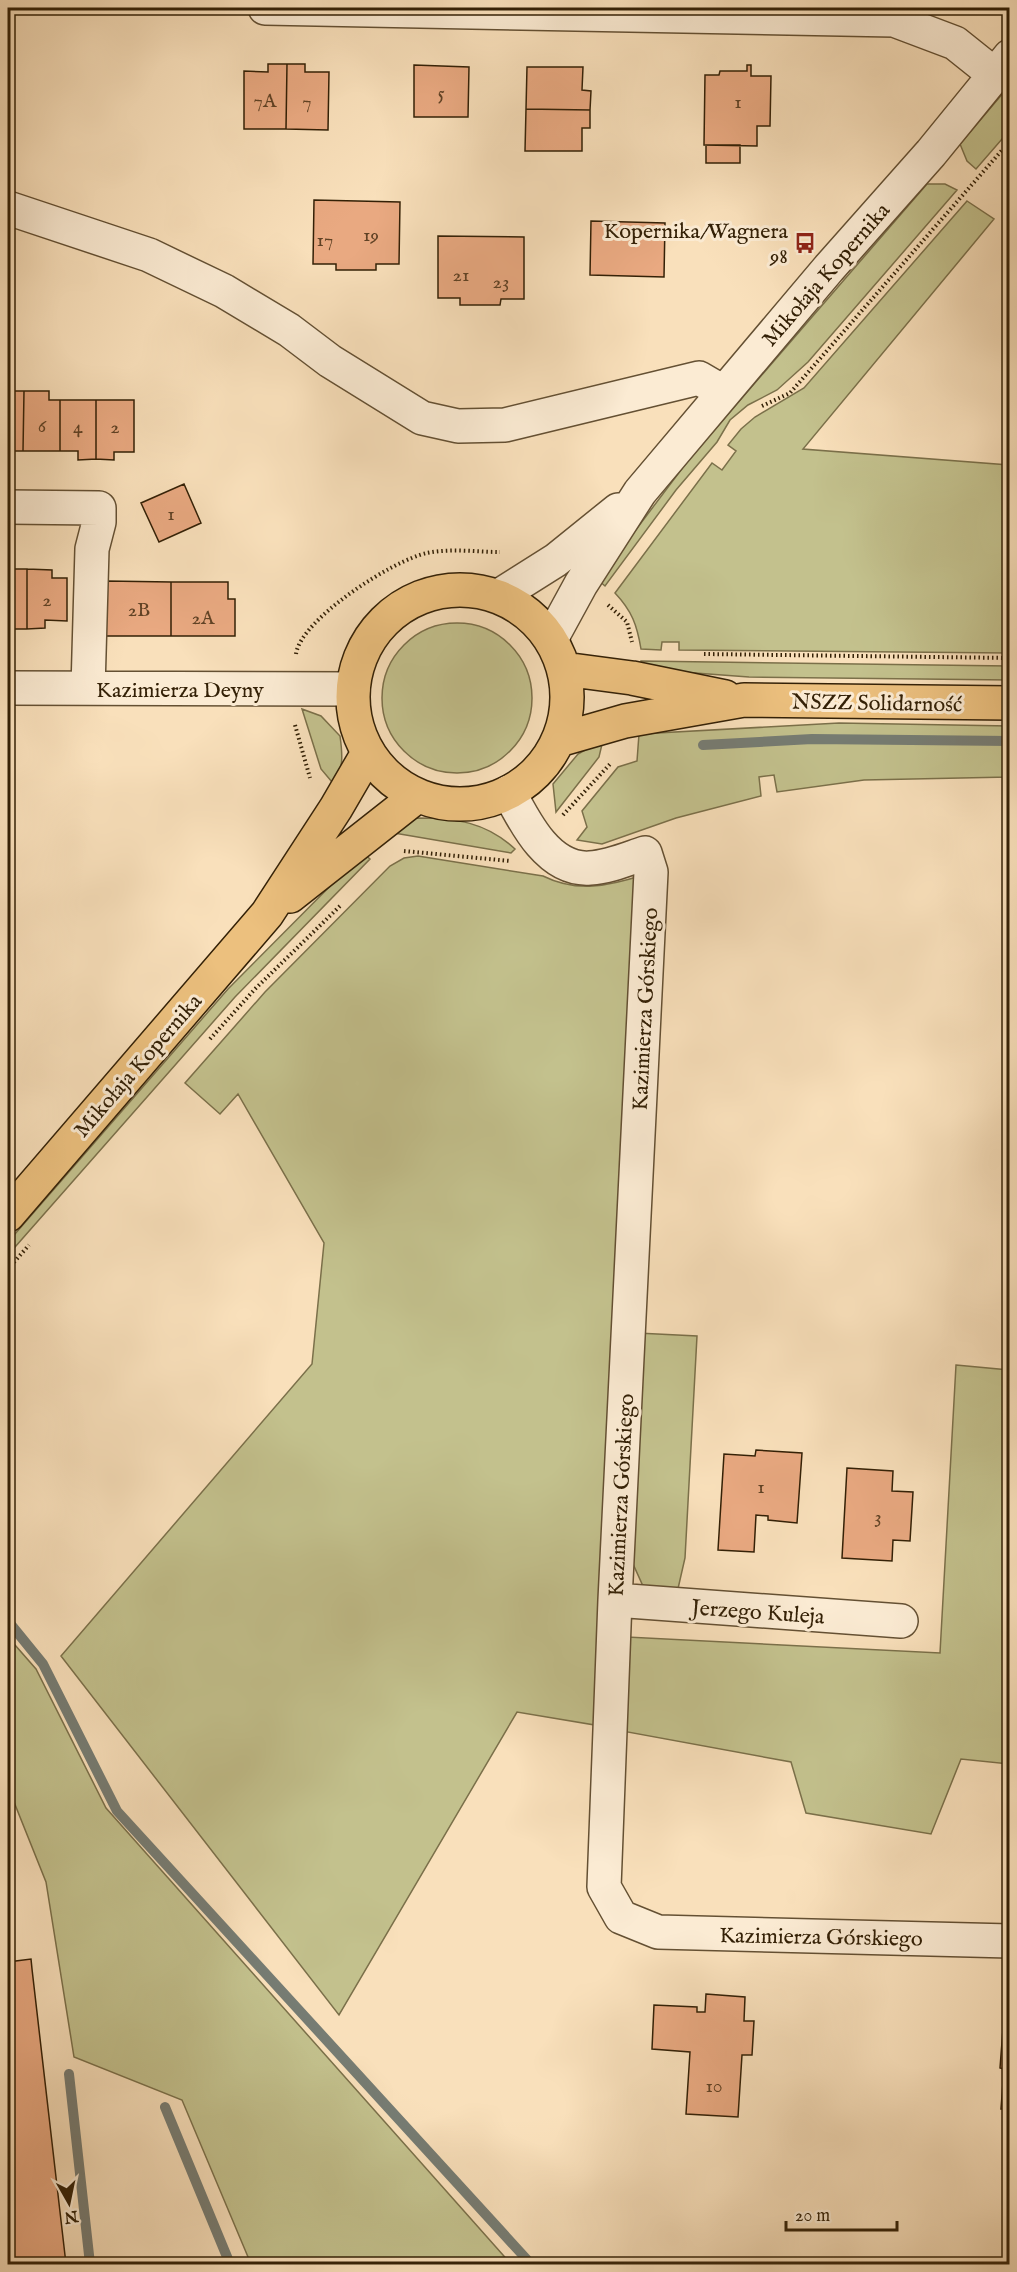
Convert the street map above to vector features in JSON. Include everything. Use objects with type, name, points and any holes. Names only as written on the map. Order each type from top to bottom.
[{"type":"main road","points":[[466,589],[499,596],[528,613],[551,639],[564,669],[568,693],[566,717],[559,740],[546,762],[527,781],[508,792],[476,803],[446,804],[417,796],[389,778],[368,753],[355,722],[352,689],[360,656],[377,627],[402,605],[433,592],[466,589]]},
{"type":"main road","name":"NSZZ Solidarność","points":[[564,669],[632,678],[744,700],[1010,703]]},
{"type":"main road","name":"NSZZ Solidarność","points":[[559,740],[625,721],[744,700]]},
{"type":"main road","name":"Mikołaja Kopernika","points":[[8,1215],[267,914],[336,808],[368,753]]},
{"type":"main road","name":"Mikołaja Kopernika","points":[[267,914],[417,796]]},
{"type":"street","points":[[265,8],[894,20],[955,43],[1002,65]]},
{"type":"street","name":"Mikołaja Kopernika","points":[[551,639],[581,584],[640,492],[723,392],[932,153],[1002,65]]},
{"type":"street","points":[[8,208],[149,255],[224,291],[289,330],[349,373],[422,418],[458,426],[504,425],[699,378],[723,392]]},
{"type":"street","name":"Mikołaja Kopernika","points":[[499,596],[556,560],[640,492]]},
{"type":"street","points":[[8,507],[99,508],[99,522],[92,549],[88,688]]},
{"type":"street","name":"Kazimierza Deyny","points":[[8,688],[352,689]]},
{"type":"street","name":"Kazimierza Górskiego","points":[[508,792],[538,841],[556,857],[574,867],[608,865],[645,853],[651,872],[615,1600],[604,1887],[621,1917],[658,1932],[1010,1941]]},
{"type":"street","name":"Jerzego Kuleja","points":[[615,1600],[901,1622]]},
{"type":"path","points":[[752,410],[790,393],[1010,141]]},
{"type":"path","points":[[297,647],[315,621],[376,575],[408,559],[446,550]]},
{"type":"path","points":[[600,597],[627,622],[635,653],[632,678]]},
{"type":"path","points":[[694,654],[1010,658]]},
{"type":"path","points":[[397,850],[518,862],[612,761],[625,721]]},
{"type":"path","points":[[208,1041],[255,989],[346,899]]},
{"type":"path","points":[[8,1269],[31,1243]]},
{"type":"shaded area","points":[[1009,86],[1009,131],[976,169],[967,161],[960,144]]},
{"type":"shaded area","points":[[927,184],[945,184],[957,190],[808,362],[777,390],[748,405],[730,420],[717,442],[676,490],[605,586],[598,580],[690,458]]},
{"type":"shaded area","points":[[967,201],[994,219],[803,449],[1009,465],[1009,653],[679,650],[679,642],[662,642],[661,650],[641,649],[633,619],[615,593],[712,463],[722,470],[736,451],[728,445],[741,429],[755,417],[804,388]]},
{"type":"shaded area","points":[[457,623],[486,629],[510,645],[526,669],[532,698],[526,727],[510,751],[486,767],[457,773],[428,767],[404,751],[388,727],[382,698],[388,669],[404,645],[428,629]]},
{"type":"shaded area","points":[[641,661],[1009,666],[1010,680],[749,677],[641,669]]},
{"type":"shaded area","points":[[302,709],[321,716],[340,736],[341,767],[332,782],[321,769]]},
{"type":"shaded area","points":[[839,723],[1009,726],[1009,777],[864,780],[777,792],[774,775],[759,777],[761,796],[676,818],[602,844],[577,840],[587,827],[582,811],[618,767],[637,761],[639,734]]},
{"type":"shaded area","points":[[603,740],[599,757],[556,812],[553,784],[578,754]]},
{"type":"shaded area","points":[[417,818],[470,823],[493,833],[515,849],[511,853],[394,833],[406,821]]},
{"type":"shaded area","points":[[363,853],[370,859],[235,997],[8,1255],[8,1242],[228,989]]},
{"type":"shaded area","points":[[418,856],[543,876],[568,885],[605,885],[643,875],[595,1725],[517,1712],[339,2015],[61,1656],[312,1364],[324,1243],[238,1094],[220,1114],[185,1083],[265,992],[390,866],[404,858]]},
{"type":"shaded area","points":[[637,1333],[697,1336],[685,1558],[677,1593],[643,1586],[629,1555]]},
{"type":"shaded area","points":[[956,1365],[1009,1370],[1009,1764],[961,1759],[931,1834],[806,1813],[791,1762],[622,1731],[627,1637],[940,1653]]},
{"type":"shaded area","points":[[8,1637],[36,1669],[106,1808],[511,2264],[251,2264],[182,2100],[74,2057],[46,1882],[8,1787]]},
{"type":"building","points":[[268,64],[287,64],[286,129],[244,129],[244,71],[268,72]]},
{"type":"building","points":[[287,64],[305,64],[305,72],[329,72],[328,130],[286,129]]},
{"type":"building","points":[[414,65],[469,67],[468,117],[414,117]]},
{"type":"building","points":[[747,65],[751,65],[751,76],[771,76],[770,126],[757,126],[757,146],[704,145],[705,75],[719,75],[720,71],[747,71]]},
{"type":"building","points":[[527,67],[583,67],[582,90],[591,91],[590,110],[526,109]]},
{"type":"building","points":[[526,109],[590,110],[590,128],[582,128],[582,151],[525,151]]},
{"type":"building","points":[[706,145],[740,145],[740,163],[706,163]]},
{"type":"building","points":[[314,200],[400,202],[399,264],[376,264],[376,270],[336,270],[336,264],[313,264]]},
{"type":"building","points":[[591,221],[665,223],[664,277],[590,275]]},
{"type":"building","points":[[438,236],[524,237],[524,299],[501,299],[500,305],[460,305],[460,298],[438,298]]},
{"type":"building","points":[[8,391],[24,391],[23,451],[8,451]]},
{"type":"building","points":[[24,391],[49,391],[49,400],[60,400],[60,451],[23,451]]},
{"type":"building","points":[[60,400],[96,400],[96,459],[78,460],[78,451],[60,451]]},
{"type":"building","points":[[96,400],[134,400],[134,452],[114,452],[114,460],[96,459]]},
{"type":"building","points":[[184,484],[201,523],[159,542],[141,503]]},
{"type":"building","points":[[8,569],[27,569],[27,629],[8,629]]},
{"type":"building","points":[[27,569],[52,570],[52,578],[67,578],[67,621],[45,620],[45,628],[27,629]]},
{"type":"building","points":[[106,581],[171,582],[171,636],[106,636]]},
{"type":"building","points":[[171,582],[228,582],[228,599],[235,599],[235,636],[171,636]]},
{"type":"building","points":[[756,1450],[802,1453],[797,1523],[768,1520],[768,1516],[756,1515],[754,1552],[718,1550],[724,1454],[755,1456]]},
{"type":"building","points":[[847,1468],[893,1471],[892,1491],[913,1492],[910,1541],[893,1540],[892,1561],[842,1558]]},
{"type":"building","points":[[31,1959],[66,2264],[8,2264],[8,1962]]},
{"type":"building","points":[[706,1994],[745,1997],[744,2021],[754,2021],[752,2055],[742,2055],[738,2117],[686,2114],[690,2052],[652,2049],[654,2005],[697,2007],[697,2012],[705,2012]]},
{"type":"building","points":[[1003,2029],[1010,2030],[1010,2109],[1001,2109],[1004,2069],[1000,2068]]},
{"type":"waterway","points":[[703,745],[812,739],[1010,741]]},
{"type":"waterway","points":[[8,1621],[43,1664],[117,1811],[531,2264]]},
{"type":"waterway","points":[[69,2074],[90,2264]]},
{"type":"waterway","points":[[165,2107],[230,2264]]},
{"type":"place","name":"Kopernika/Wagnera 98","points":[[805,243]]}]
